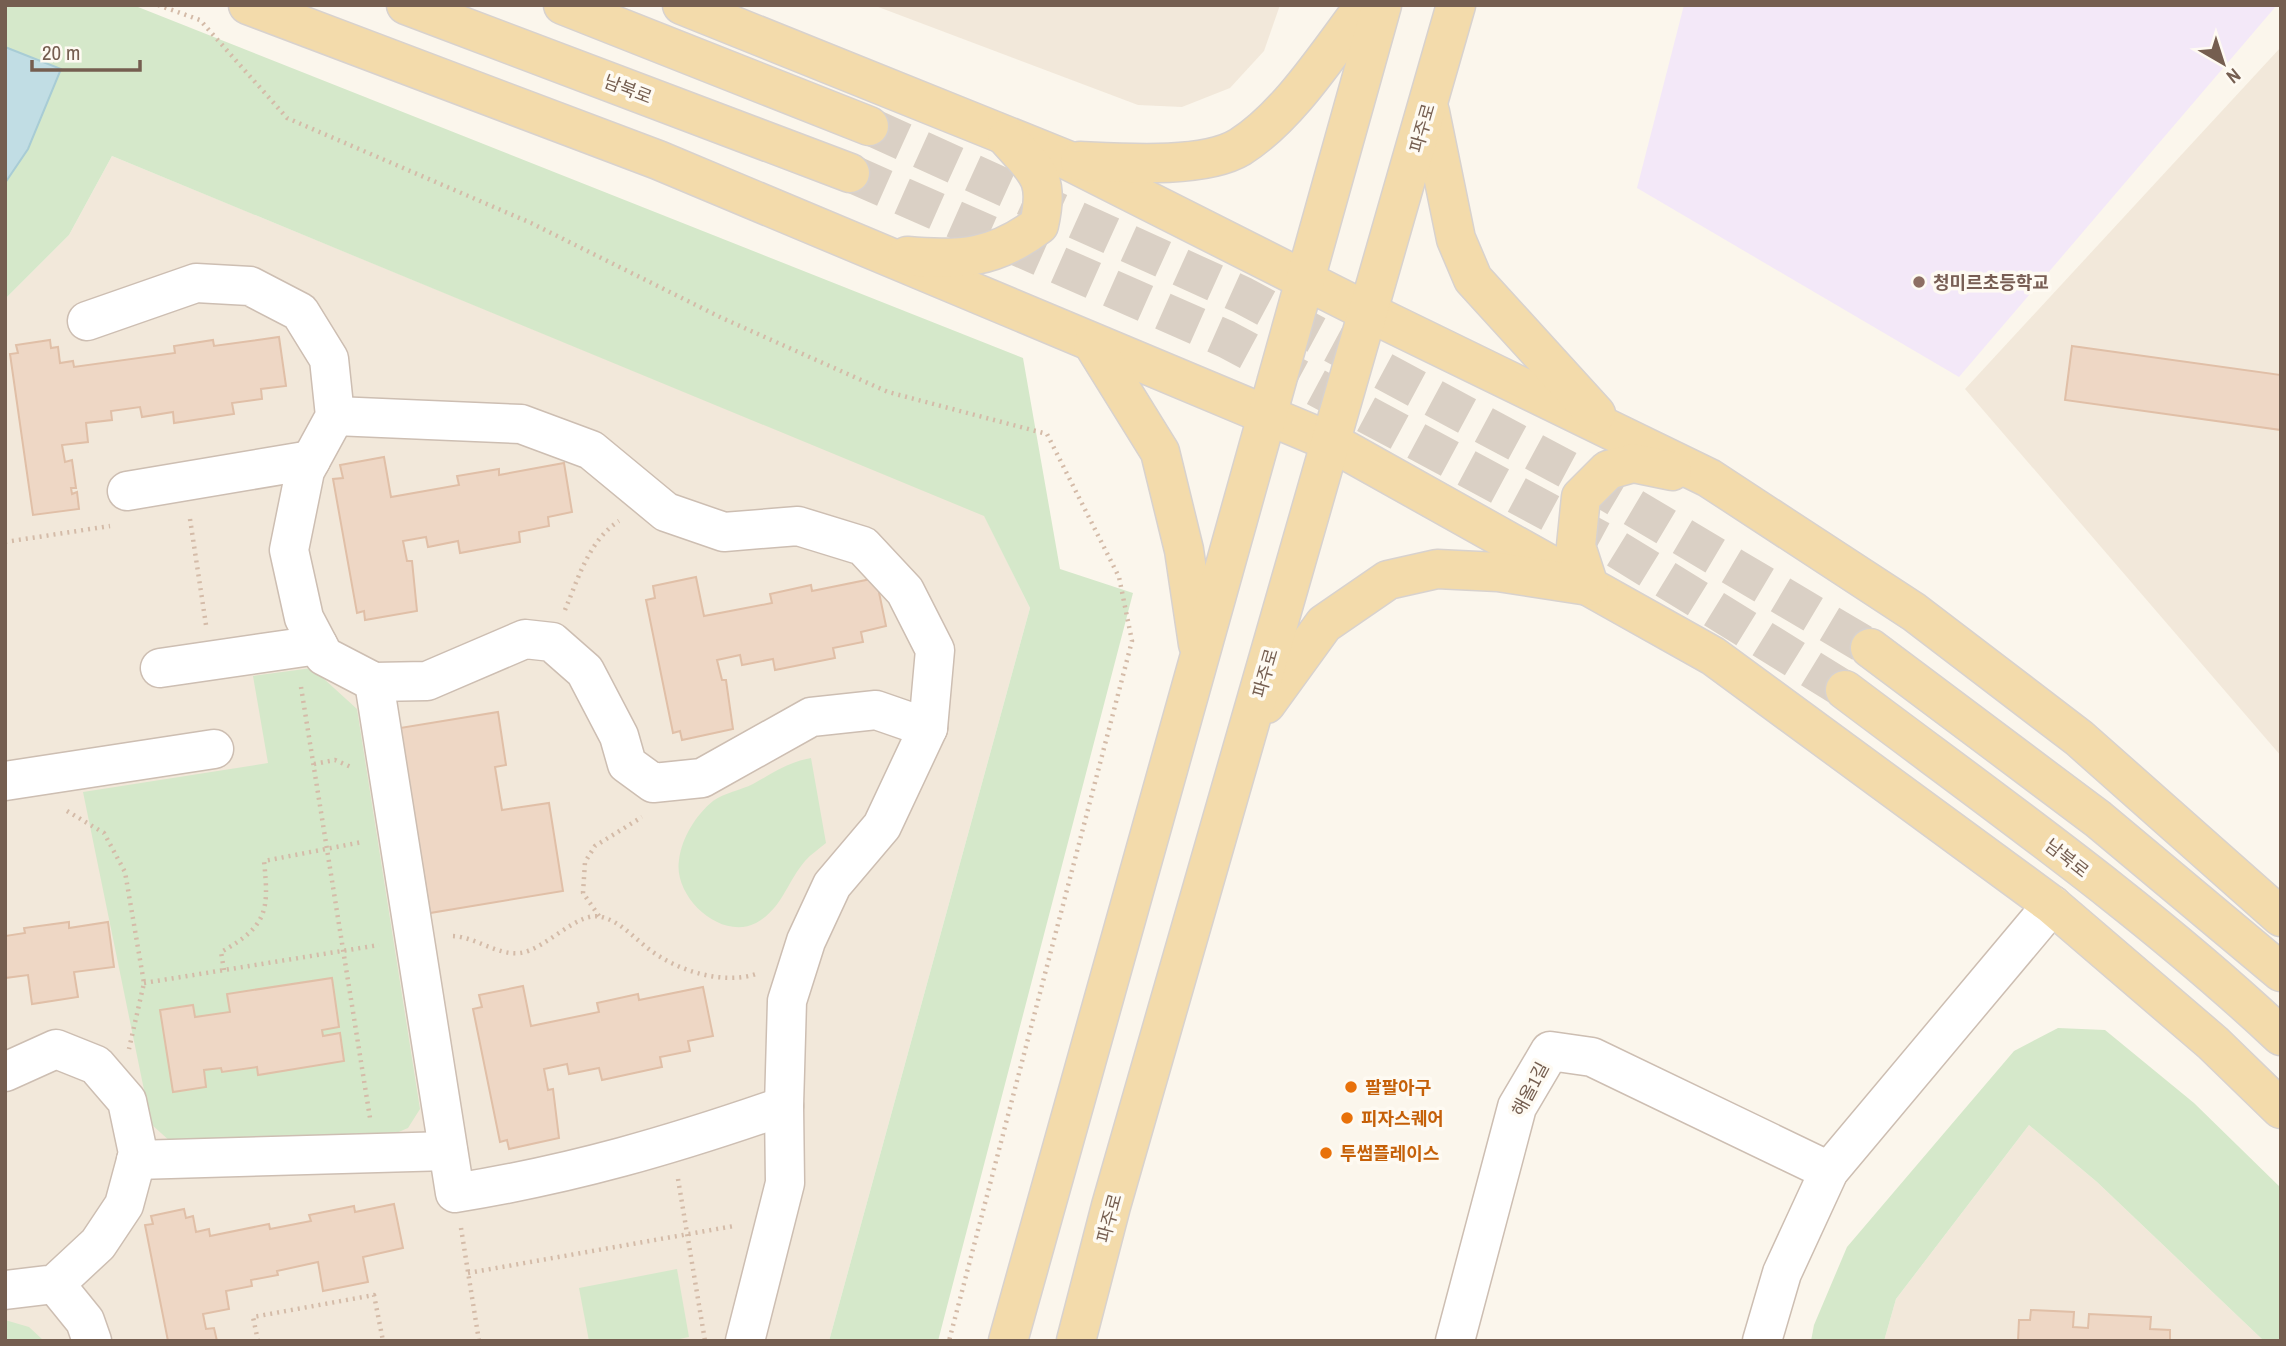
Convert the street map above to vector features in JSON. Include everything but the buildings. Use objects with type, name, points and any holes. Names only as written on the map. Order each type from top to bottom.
[{"type":"main road","points":[[248,5],[658,160],[1331,442],[1713,656],[2052,905],[2213,1043],[2281,1109]]},
{"type":"main road","name":"남북로","points":[[406,5],[850,173]]},
{"type":"main road","points":[[563,5],[869,126]]},
{"type":"main road","points":[[682,5],[1066,160],[1306,278],[1370,313],[1709,478],[1914,612],[2079,738],[2281,917]]},
{"type":"main road","points":[[1066,160],[1141,163],[1195,160],[1239,148],[1292,101],[1365,5]]},
{"type":"main road","points":[[1008,1341],[1382,5]]},
{"type":"main road","name":"파주로","points":[[1076,1341],[1111,1206],[1370,313],[1456,5]]},
{"type":"main road","points":[[1429,105],[1456,239],[1472,279],[1535,351],[1615,433]]},
{"type":"main road","points":[[877,253],[952,260],[979,255],[1021,239],[1039,225],[1045,200],[1040,175],[1001,132]]},
{"type":"main road","points":[[1093,344],[1160,452],[1184,550],[1200,655]]},
{"type":"main road","points":[[1589,586],[1576,546],[1581,497],[1608,470],[1633,463],[1709,478]]},
{"type":"main road","points":[[1249,727],[1324,624],[1388,580],[1449,570],[1498,572],[1589,586]]},
{"type":"main road","points":[[1870,649],[2098,818],[2281,972]]},
{"type":"main road","name":"남북로","points":[[1845,690],[2066,857],[2241,998],[2281,1036]]},
{"type":"street","points":[[87,321],[196,284],[250,286],[300,312],[329,359],[335,416],[304,471],[289,550],[304,618],[307,646]]},
{"type":"street","points":[[335,416],[521,424],[591,450],[667,512],[724,532],[799,526],[863,546],[905,591],[935,650],[928,728],[882,826],[832,885],[800,959],[787,1001],[785,1183],[745,1341]]},
{"type":"street","points":[[127,491],[311,460]]},
{"type":"street","points":[[160,668],[307,646],[374,682],[427,681],[525,639],[552,642],[585,670],[619,736],[627,764],[653,783],[702,778],[811,717],[876,709],[928,728]]},
{"type":"street","points":[[374,682],[455,1193],[543,1179],[672,1144],[784,1105]]},
{"type":"street","points":[[5,781],[214,749]]},
{"type":"street","points":[[1762,1341],[1782,1273],[1829,1171],[2052,905]]},
{"type":"street","points":[[5,1072],[56,1049],[96,1065],[127,1101],[138,1153],[124,1205],[98,1244],[55,1284],[5,1290]]},
{"type":"street","name":"해올1길","points":[[1455,1341],[1517,1107],[1550,1051],[1592,1057],[1829,1171]]},
{"type":"street","points":[[136,1160],[449,1151]]},
{"type":"street","points":[[55,1284],[85,1321],[92,1341]]},
{"type":"path","points":[[185,481],[211,660]]},
{"type":"path","points":[[5,541],[131,523],[127,491]]},
{"type":"path","points":[[552,642],[580,572],[603,531],[652,500]]},
{"type":"path","points":[[307,646],[327,849],[376,1153]]},
{"type":"path","points":[[599,916],[583,893],[585,862],[596,846],[642,817],[653,783]]},
{"type":"path","points":[[64,809],[104,833],[125,872],[144,984],[133,1042],[111,1083]]},
{"type":"path","points":[[224,970],[221,951],[242,941],[258,925],[268,903],[264,861],[398,835]]},
{"type":"path","points":[[144,984],[434,935],[466,937],[519,953],[556,938],[577,920],[599,916],[617,923],[653,952],[700,974],[738,980],[800,959]]},
{"type":"path","points":[[672,1144],[705,1341]]},
{"type":"path","points":[[455,1193],[478,1341]]},
{"type":"path","points":[[468,1273],[687,1233],[777,1220]]},
{"type":"path","points":[[258,1341],[253,1317],[374,1294],[383,1341]]},
{"type":"shaded area","points":[[873,5],[1280,5],[1264,51],[1230,88],[1182,107],[1138,105]]},
{"type":"shaded area","name":"청미르초등학교","points":[[1684,5],[2277,5],[1959,377],[1637,188]]},
{"type":"shaded area","points":[[2281,47],[2281,756],[1965,389]]},
{"type":"shaded area","points":[[112,156],[984,515],[1030,608],[829,1341],[5,1341],[5,299],[69,235]]},
{"type":"shaded area","points":[[2029,1125],[2097,1182],[2264,1341],[1884,1341],[1896,1299]]},
{"type":"green space","points":[[5,5],[133,5],[1023,358],[1060,569],[1133,593],[938,1341],[829,1341],[1030,608],[984,516],[112,156],[69,235],[5,299]]},
{"type":"green space","points":[[312,668],[357,709],[420,1109],[408,1128],[387,1137],[172,1143],[151,1124],[83,792],[268,763],[253,676]]},
{"type":"green space","points":[[811,758],[826,843],[805,861],[778,903],[765,917],[742,927],[715,921],[691,901],[679,874],[683,843],[691,827],[717,798],[753,784],[788,765]]},
{"type":"green space","points":[[2058,1028],[2105,1030],[2194,1103],[2281,1188],[2281,1341],[2264,1341],[2097,1182],[2029,1125],[1896,1299],[1884,1341],[1811,1341],[1814,1325],[1847,1247],[2014,1051]]},
{"type":"green space","points":[[677,1269],[689,1337],[670,1341],[589,1341],[579,1288]]},
{"type":"green space","points":[[5,1320],[29,1327],[44,1341],[5,1341]]},
{"type":"water","points":[[5,47],[61,69],[28,149],[5,183]]},
{"type":"tunnel","points":[[869,126],[1242,295],[1592,483],[1870,648]]},
{"type":"tunnel","points":[[850,173],[1226,339],[1610,545],[1845,690]]},
{"type":"place","name":"청미르초등학교","points":[[1919,282]]},
{"type":"place","name":"팔팔아구","points":[[1351,1087]]},
{"type":"place","name":"피자스퀘어","points":[[1347,1118]]},
{"type":"place","name":"투썸플레이스","points":[[1326,1153]]}]
